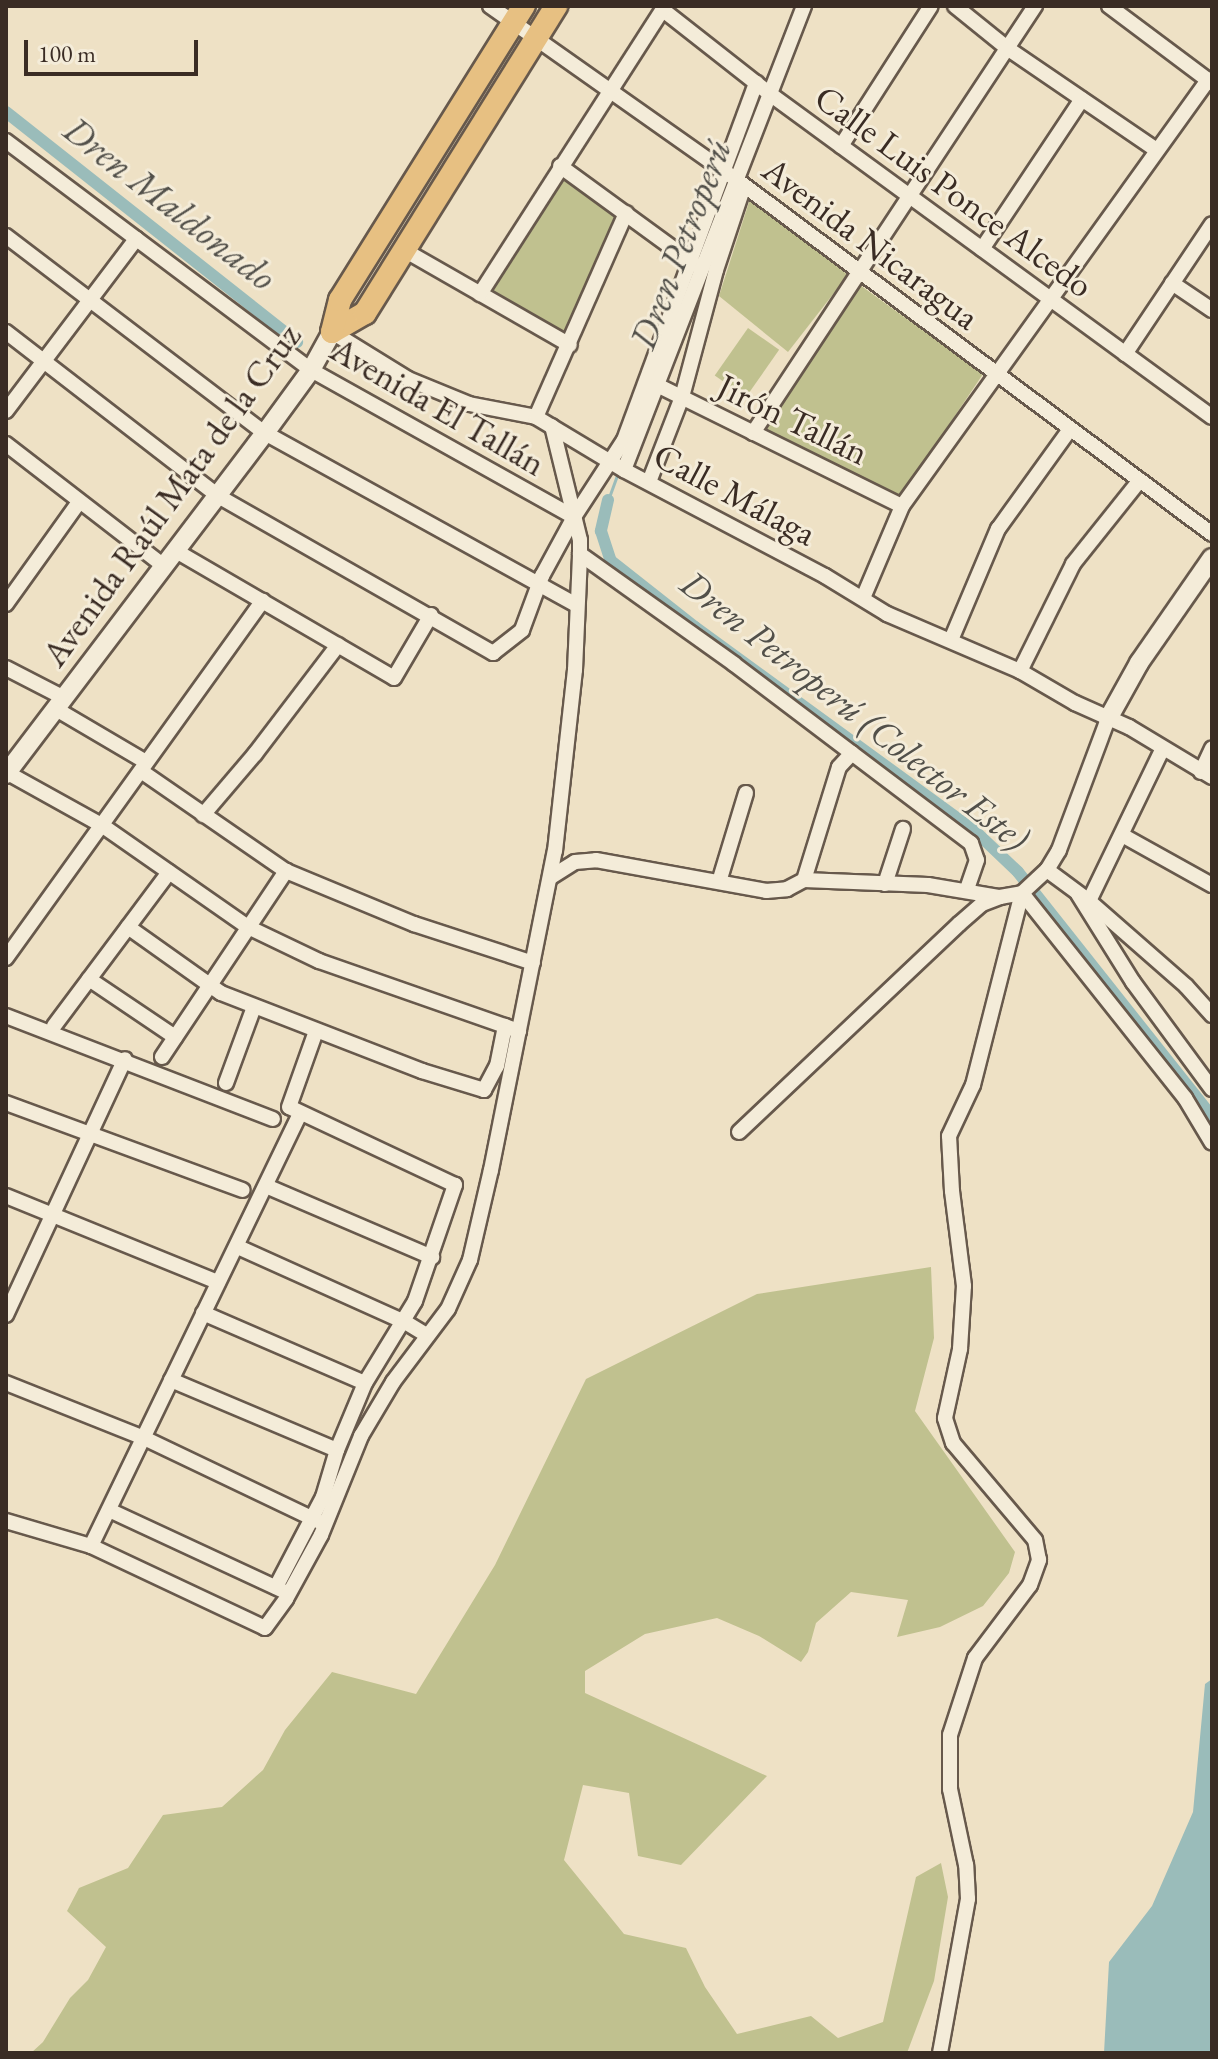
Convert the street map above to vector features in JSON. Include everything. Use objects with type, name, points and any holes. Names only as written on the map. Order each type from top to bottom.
[{"type":"main road","name":"Avenida Raúl Mata de la Cruz","points":[[332,332],[365,313],[556,6]]},
{"type":"main road","name":"Avenida Raúl Mata de la Cruz","points":[[332,332],[340,300],[519,14]]},
{"type":"street","name":"Avenida Nicaragua","points":[[490,6],[519,14],[536,37],[740,183],[1212,534]]},
{"type":"street","points":[[649,482],[682,397],[740,183],[804,6]]},
{"type":"street","points":[[841,146],[931,6]]},
{"type":"street","points":[[955,6],[1007,48],[1155,149]]},
{"type":"street","points":[[753,433],[1035,6]]},
{"type":"street","points":[[863,598],[902,506],[1155,149],[1210,82],[1109,6]]},
{"type":"street","points":[[480,294],[664,8]]},
{"type":"street","name":"Calle Luis Ponce Alcedo","points":[[664,8],[770,94],[1212,417]]},
{"type":"street","points":[[618,466],[624,440],[688,260],[756,83]]},
{"type":"street","points":[[982,249],[1082,99]]},
{"type":"street","name":"Avenida El Tallán","points":[[6,141],[311,370],[574,517]]},
{"type":"street","points":[[560,166],[702,270]]},
{"type":"street","points":[[6,332],[218,496],[493,653],[522,630],[539,586],[574,517],[618,466],[657,385],[740,183]]},
{"type":"street","points":[[536,417],[626,213]]},
{"type":"street","points":[[1125,354],[1212,224]]},
{"type":"street","points":[[6,236],[265,433],[576,605]]},
{"type":"street","points":[[6,411],[136,239]]},
{"type":"street","points":[[404,250],[570,345]]},
{"type":"street","points":[[1172,283],[1212,310]]},
{"type":"street","name":"Avenida Raúl Mata de la Cruz","points":[[6,773],[265,433],[311,370],[332,332]]},
{"type":"street","name":"Calle Málaga","points":[[332,332],[408,379],[469,404],[536,417],[618,466],[863,598],[887,614],[1020,671],[1108,719],[1129,727],[1206,775]]},
{"type":"street","name":"Jirón Tallán","points":[[657,385],[902,506]]},
{"type":"street","points":[[128,927],[209,986],[254,1007],[484,1090],[512,1028],[533,963],[555,851],[575,670],[580,554],[552,426]]},
{"type":"street","points":[[951,640],[998,529],[1070,429]]},
{"type":"street","points":[[6,444],[164,566]]},
{"type":"street","points":[[1020,671],[1073,564],[1140,480]]},
{"type":"street","points":[[6,604],[12,583],[79,502]]},
{"type":"street","points":[[176,551],[394,678],[431,615]]},
{"type":"street","points":[[580,554],[971,843],[977,860],[965,889],[967,904],[959,924]]},
{"type":"street","points":[[739,1132],[982,904],[1022,893],[1047,870],[1059,850],[1108,719],[1139,663],[1212,558]]},
{"type":"street","points":[[6,958],[263,601]]},
{"type":"street","points":[[203,815],[255,754],[338,645]]},
{"type":"street","points":[[6,668],[60,704],[203,815],[286,871],[414,924],[533,963]]},
{"type":"street","points":[[1206,775],[1212,748]]},
{"type":"street","points":[[1084,897],[1122,835],[1162,750]]},
{"type":"street","points":[[804,880],[839,767],[852,753]]},
{"type":"street","points":[[6,773],[103,826],[248,927],[319,961],[512,1028]]},
{"type":"street","points":[[719,882],[746,793]]},
{"type":"street","points":[[885,884],[903,829]]},
{"type":"street","points":[[1122,835],[1212,885]]},
{"type":"street","points":[[555,851],[766,891],[787,889],[804,880],[965,889],[1000,897]]},
{"type":"street","points":[[551,877],[575,862],[596,860]]},
{"type":"street","points":[[1047,870],[1084,897],[1186,986],[1212,1015]]},
{"type":"street","points":[[162,1057],[286,871]]},
{"type":"street","points":[[6,1007],[59,1028],[89,979],[169,872]]},
{"type":"street","points":[[1022,893],[1185,1098],[1212,1143]]},
{"type":"street","points":[[940,2053],[968,1899],[966,1865],[950,1789],[950,1735],[975,1658],[1030,1585],[1039,1560],[1035,1540],[953,1443],[945,1418],[960,1349],[964,1286],[952,1191],[949,1136],[973,1085],[1022,893]]},
{"type":"street","points":[[1084,897],[1133,982],[1212,1089]]},
{"type":"street","points":[[89,979],[175,1037]]},
{"type":"street","points":[[226,1083],[254,1007]]},
{"type":"street","points":[[6,1016],[125,1059],[273,1119]]},
{"type":"street","points":[[6,1521],[91,1546],[265,1628],[361,1436],[393,1382],[448,1309],[470,1260],[512,1028]]},
{"type":"street","points":[[316,1031],[289,1107],[455,1185],[432,1257],[405,1322],[365,1383],[337,1450],[319,1521]]},
{"type":"street","points":[[6,1315],[125,1059]]},
{"type":"street","points":[[6,1103],[243,1190]]},
{"type":"street","points":[[91,1546],[218,1282],[238,1247],[300,1113]]},
{"type":"street","points":[[266,1186],[432,1257]]},
{"type":"street","points":[[6,1196],[218,1282]]},
{"type":"street","points":[[238,1247],[405,1322],[427,1335]]},
{"type":"street","points":[[203,1313],[365,1383]]},
{"type":"street","points":[[171,1380],[337,1450]]},
{"type":"street","points":[[6,1383],[144,1438],[319,1521]]},
{"type":"street","points":[[109,1510],[282,1590]]},
{"type":"green space","points":[[561,175],[615,216],[568,335],[489,290]]},
{"type":"green space","points":[[750,199],[848,275],[788,352],[719,296]]},
{"type":"green space","points":[[860,285],[983,374],[901,496],[764,429]]},
{"type":"green space","points":[[748,328],[779,350],[746,397],[715,376]]},
{"type":"green space","points":[[931,1267],[934,1338],[915,1411],[1015,1552],[1009,1573],[983,1606],[940,1627],[897,1637],[908,1600],[851,1592],[816,1623],[808,1652],[801,1662],[759,1636],[717,1618],[645,1634],[585,1671],[585,1693],[767,1776],[681,1865],[638,1856],[629,1793],[583,1785],[564,1860],[624,1934],[686,1948],[705,1987],[737,2034],[811,2016],[838,2038],[883,2022],[916,1877],[941,1863],[948,1897],[934,1981],[907,2053],[31,2053],[43,2042],[70,1998],[88,1980],[106,1947],[67,1911],[79,1888],[128,1868],[163,1815],[222,1807],[263,1770],[285,1730],[332,1672],[416,1694],[495,1565],[586,1379],[757,1294]]},
{"type":"water","points":[[1212,1679],[1212,2053],[1104,2053],[1109,1962],[1152,1906],[1193,1812],[1205,1684]]},
{"type":"waterway","name":"Dren Maldonado","points":[[6,112],[297,342]]},
{"type":"waterway","name":"Dren Petroperú","points":[[608,500],[618,472]]},
{"type":"waterway","name":"Dren Petroperú (Colector Este)","points":[[608,500],[601,531],[611,561],[695,627],[975,831],[1018,872],[1212,1117]]}]
